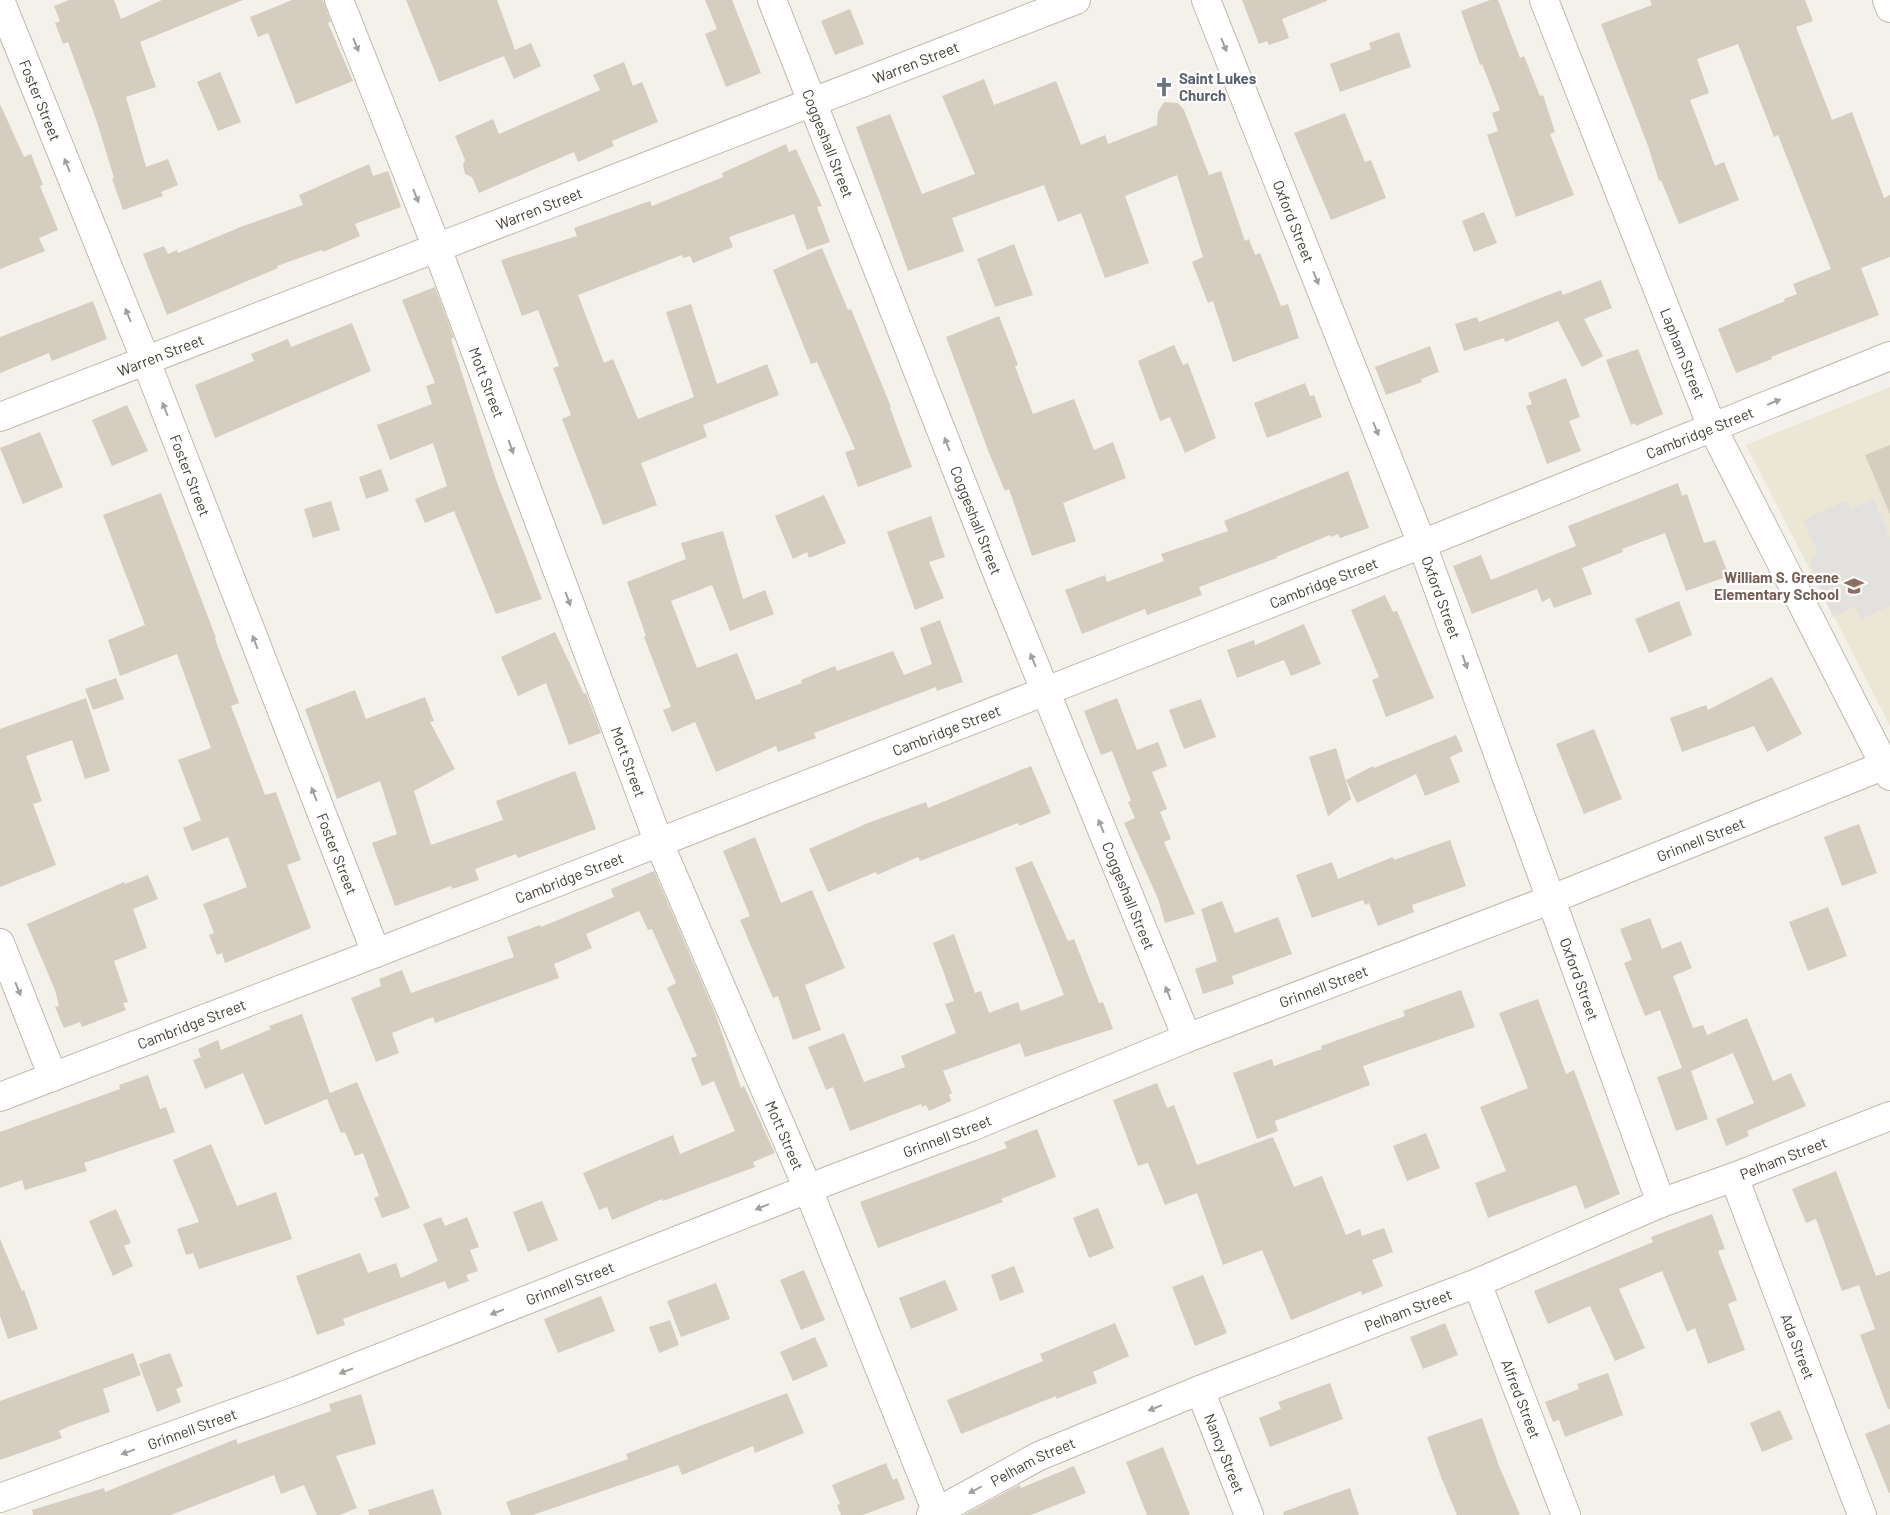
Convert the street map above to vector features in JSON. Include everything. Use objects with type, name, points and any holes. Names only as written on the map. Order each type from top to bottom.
[{"type":"street","name":"Mott Street","points":[[338,0],[437,248],[659,842],[808,1189],[935,1514]]},
{"type":"street","name":"Coggeshall Street","points":[[772,0],[1045,690],[1187,1038]]},
{"type":"street","name":"Warren Street","points":[[0,417],[813,101],[1042,5],[1076,0]]},
{"type":"street","name":"Oxford Street","points":[[1206,0],[1422,544],[1661,1202]]},
{"type":"street","name":"Lapham Street","points":[[1544,0],[1712,427],[1888,768]]},
{"type":"street","points":[[1887,0],[1890,8]]},
{"type":"street","name":"Foster Street","points":[[3,15],[146,361],[376,953]]},
{"type":"street","name":"Cambridge Street","points":[[0,1097],[376,953],[1422,544],[1890,356]]},
{"type":"street","name":"Grinnell Street","points":[[0,1498],[296,1391],[808,1189],[971,1127],[1187,1038],[1888,768]]},
{"type":"street","points":[[0,943],[53,1078]]},
{"type":"street","name":"Pelham Street","points":[[935,1514],[1039,1456],[1200,1390],[1478,1283],[1661,1202],[1734,1177],[1890,1116]]},
{"type":"street","name":"Ada Street","points":[[1734,1177],[1862,1515]]},
{"type":"street","name":"Alfred Street","points":[[1478,1283],[1566,1515]]},
{"type":"street","name":"Nancy Street","points":[[1200,1390],[1249,1515]]},
{"type":"shaded area","name":"William S. Greene Elementary School","points":[[1890,387],[1890,726],[1746,445]]},
{"type":"shaded area","points":[[1873,499],[1890,538],[1890,606],[1861,619],[1855,607],[1833,617],[1809,562],[1818,553],[1803,520],[1847,500],[1851,509]]},
{"type":"building","points":[[69,0],[114,0],[121,19],[162,0],[243,0],[140,42],[156,87],[126,97],[146,167],[168,159],[178,185],[161,192],[163,196],[123,210],[112,179],[114,178],[97,122],[68,42],[63,44],[55,23],[60,21],[54,6]]},
{"type":"building","points":[[292,0],[323,0],[331,22],[328,23],[353,81],[296,104],[268,33],[258,37],[250,17]]},
{"type":"building","points":[[406,0],[497,0],[515,50],[531,43],[541,66],[514,79],[504,56],[439,82]]},
{"type":"building","points":[[705,0],[732,0],[761,73],[726,87],[705,34],[717,29]]},
{"type":"building","points":[[1242,0],[1327,1],[1282,19],[1289,38],[1269,45],[1267,41],[1259,44]]},
{"type":"building","points":[[1490,0],[1498,0],[1520,58],[1524,56],[1540,96],[1543,95],[1555,132],[1550,134],[1574,195],[1516,217],[1487,135],[1498,131],[1492,113],[1500,110],[1482,64],[1480,65],[1461,11]]},
{"type":"building","points":[[1650,0],[1805,0],[1813,21],[1796,27],[1832,120],[1852,112],[1884,198],[1890,195],[1890,257],[1861,268],[1879,315],[1771,357],[1772,359],[1736,373],[1718,329],[1785,301],[1784,299],[1797,294],[1793,284],[1831,269],[1778,135],[1774,137],[1738,44],[1697,59],[1709,93],[1690,100],[1715,166],[1724,162],[1739,200],[1679,224],[1661,180],[1659,181],[1648,146],[1601,24],[1652,5]]},
{"type":"building","points":[[850,9],[864,44],[835,55],[821,21]]},
{"type":"building","points":[[1399,32],[1411,67],[1340,92],[1330,64],[1371,49],[1369,43]]},
{"type":"building","points":[[624,62],[633,86],[642,82],[658,122],[612,141],[614,146],[578,162],[574,152],[479,193],[472,177],[465,174],[463,165],[465,160],[455,136],[493,119],[499,134],[600,90],[593,75]]},
{"type":"building","points":[[220,72],[241,122],[218,131],[197,82]]},
{"type":"building","points":[[984,79],[994,105],[1056,81],[1081,145],[1105,135],[1108,144],[1157,125],[1158,112],[1164,102],[1178,103],[1184,110],[1209,175],[1221,171],[1245,241],[1249,239],[1255,255],[1260,253],[1281,306],[1288,304],[1299,338],[1233,362],[1213,301],[1208,303],[1192,262],[1203,257],[1177,175],[1125,196],[1149,263],[1105,278],[1081,213],[1058,222],[1044,185],[952,218],[964,251],[908,271],[856,127],[890,114],[922,194],[975,174],[942,96]]},
{"type":"building","points":[[0,104],[24,157],[31,154],[43,185],[40,186],[58,230],[39,238],[45,251],[0,269]]},
{"type":"building","points":[[1345,113],[1365,162],[1371,160],[1386,198],[1331,220],[1294,133]]},
{"type":"building","points":[[786,144],[789,152],[796,149],[822,206],[817,207],[830,242],[807,250],[794,214],[729,237],[733,247],[693,263],[690,256],[683,258],[682,255],[578,295],[604,363],[613,359],[638,419],[694,397],[666,312],[691,304],[717,384],[767,364],[779,395],[703,425],[707,437],[641,463],[657,505],[603,525],[562,419],[571,415],[553,368],[559,366],[538,310],[522,316],[501,260],[577,236],[574,228],[650,201],[652,206],[723,177],[722,173]]},
{"type":"building","points":[[369,164],[373,176],[388,171],[401,207],[355,224],[360,236],[323,252],[322,250],[277,266],[278,268],[167,315],[143,254],[164,246],[168,254],[177,250],[178,253],[243,226],[303,205],[299,195]]},
{"type":"building","points":[[1484,212],[1497,243],[1474,252],[1462,221]]},
{"type":"building","points":[[1014,244],[1033,295],[995,307],[977,259]]},
{"type":"building","points":[[822,248],[848,310],[851,309],[891,407],[912,467],[858,487],[845,452],[855,449],[817,362],[811,364],[773,270]]},
{"type":"building","points":[[1601,280],[1612,308],[1584,319],[1603,356],[1582,367],[1558,321],[1505,342],[1504,338],[1464,351],[1455,324],[1477,317],[1479,322],[1561,290],[1563,295]]},
{"type":"building","points":[[435,287],[454,338],[451,339],[496,480],[542,599],[496,614],[454,511],[425,523],[415,499],[447,486],[433,443],[390,460],[377,425],[432,404],[426,386],[435,383],[402,300]]},
{"type":"building","points":[[93,301],[107,339],[52,361],[49,353],[0,373],[0,337]]},
{"type":"building","points":[[999,316],[1018,365],[1015,366],[1033,414],[1074,399],[1094,450],[1113,442],[1126,478],[1063,503],[1076,541],[1032,556],[1009,489],[1005,491],[989,453],[946,337]]},
{"type":"building","points":[[352,323],[371,371],[215,438],[195,385],[254,361],[251,354],[288,339],[291,347]]},
{"type":"building","points":[[1174,345],[1183,365],[1188,363],[1216,438],[1185,453],[1170,417],[1160,421],[1138,361]]},
{"type":"building","points":[[1430,346],[1439,372],[1421,379],[1422,382],[1386,395],[1375,367]]},
{"type":"building","points":[[1638,349],[1663,414],[1636,426],[1635,423],[1631,425],[1606,360]]},
{"type":"building","points":[[1566,378],[1580,417],[1569,421],[1581,451],[1547,464],[1526,406],[1532,404],[1528,393]]},
{"type":"building","points":[[1305,383],[1310,396],[1314,395],[1322,417],[1267,438],[1254,403]]},
{"type":"building","points":[[127,405],[148,451],[112,466],[92,420]]},
{"type":"building","points":[[40,432],[63,487],[23,504],[0,448]]},
{"type":"building","points":[[1890,445],[1890,514],[1865,455]]},
{"type":"building","points":[[381,469],[389,491],[366,499],[359,477]]},
{"type":"building","points":[[1348,471],[1369,528],[1340,538],[1338,534],[1331,537],[1330,535],[1277,558],[1199,587],[1202,595],[1147,615],[1145,609],[1082,634],[1065,590],[1105,575],[1107,582],[1164,561],[1161,554],[1228,531],[1224,521]]},
{"type":"building","points":[[1678,483],[1682,496],[1687,494],[1704,543],[1715,540],[1729,576],[1686,591],[1665,533],[1622,549],[1623,552],[1582,568],[1592,594],[1554,608],[1550,598],[1542,602],[1537,589],[1472,614],[1453,566],[1481,555],[1491,580],[1576,546],[1568,526]]},
{"type":"building","points":[[161,493],[239,703],[231,706],[265,795],[276,792],[301,860],[287,865],[311,928],[225,963],[222,953],[217,955],[209,935],[214,933],[203,904],[247,887],[228,837],[192,851],[183,828],[201,820],[178,760],[211,748],[177,654],[120,676],[108,640],[145,625],[103,515]]},
{"type":"building","points":[[824,495],[846,543],[809,558],[807,552],[793,559],[775,516]]},
{"type":"building","points":[[331,501],[340,530],[313,538],[304,509]]},
{"type":"building","points":[[931,516],[945,557],[929,562],[944,598],[915,610],[887,532]]},
{"type":"building","points":[[723,531],[743,599],[765,590],[774,614],[730,631],[712,585],[671,601],[697,668],[737,653],[756,700],[802,683],[801,680],[835,666],[837,671],[893,651],[904,675],[932,664],[920,628],[940,620],[963,682],[937,691],[936,687],[814,733],[816,738],[778,752],[776,746],[716,772],[695,722],[672,732],[663,710],[671,707],[644,637],[646,636],[627,582],[686,559],[681,543]]},
{"type":"building","points":[[1385,595],[1393,612],[1397,611],[1434,698],[1386,717],[1372,680],[1379,677],[1351,610]]},
{"type":"building","points":[[1679,601],[1692,635],[1649,653],[1635,619]]},
{"type":"building","points":[[1304,624],[1321,664],[1291,676],[1284,660],[1237,678],[1227,650],[1254,640],[1255,645]]},
{"type":"building","points":[[555,632],[584,694],[586,693],[601,733],[569,745],[546,683],[518,696],[501,657]]},
{"type":"building","points":[[1772,677],[1802,734],[1767,752],[1754,726],[1682,752],[1670,718],[1706,705],[1708,710]]},
{"type":"building","points":[[116,678],[124,699],[93,710],[85,689]]},
{"type":"building","points":[[355,690],[366,719],[425,697],[434,721],[430,722],[455,769],[414,791],[431,845],[503,820],[496,801],[575,771],[596,829],[518,858],[516,854],[475,869],[479,880],[452,889],[451,886],[395,906],[372,843],[397,834],[380,781],[337,799],[305,709]]},
{"type":"building","points":[[86,698],[110,771],[85,779],[72,740],[26,756],[42,801],[33,804],[56,865],[0,887],[0,729]]},
{"type":"building","points":[[1117,698],[1137,750],[1158,742],[1167,766],[1152,772],[1167,809],[1160,812],[1171,839],[1164,842],[1195,914],[1165,923],[1158,899],[1124,823],[1135,818],[1128,802],[1131,801],[1112,751],[1101,755],[1084,711]]},
{"type":"building","points":[[1201,699],[1216,737],[1184,749],[1169,710]]},
{"type":"building","points":[[1594,729],[1622,799],[1584,814],[1556,744]]},
{"type":"building","points":[[1456,735],[1463,751],[1450,757],[1460,782],[1425,796],[1416,774],[1357,803],[1346,780],[1373,766],[1374,768]]},
{"type":"building","points":[[1336,748],[1351,799],[1328,816],[1309,757]]},
{"type":"building","points":[[1031,766],[1051,813],[1019,826],[1018,823],[920,861],[918,857],[877,875],[876,872],[828,892],[809,849],[868,823],[926,802],[928,808]]},
{"type":"building","points":[[1859,824],[1877,873],[1842,886],[1824,837]]},
{"type":"building","points":[[755,837],[781,903],[812,890],[845,968],[805,985],[821,1030],[793,1040],[778,996],[773,998],[740,920],[750,916],[723,851]]},
{"type":"building","points":[[1450,840],[1466,886],[1412,905],[1414,912],[1378,926],[1369,903],[1365,905],[1363,900],[1312,918],[1296,875],[1332,862],[1338,879],[1393,857],[1394,860]]},
{"type":"building","points":[[1032,861],[1068,941],[1074,939],[1099,1003],[1103,1002],[1113,1029],[1025,1057],[1020,1043],[943,1071],[952,1093],[949,1095],[951,1101],[929,1111],[926,1105],[922,1107],[921,1104],[850,1131],[833,1087],[826,1090],[808,1047],[844,1033],[864,1082],[905,1067],[901,1056],[956,1033],[945,1004],[954,1001],[933,943],[954,934],[975,993],[981,991],[989,1013],[1018,1002],[1021,1011],[1064,995],[1015,868]]},
{"type":"building","points":[[654,871],[715,1013],[741,1088],[744,1086],[775,1153],[753,1162],[755,1167],[663,1201],[662,1199],[612,1220],[607,1207],[599,1210],[583,1173],[673,1135],[680,1154],[735,1131],[714,1081],[702,1086],[691,1058],[697,1056],[667,988],[676,983],[652,929],[648,930],[639,911],[586,934],[592,948],[554,964],[559,978],[435,1023],[433,1017],[392,1033],[399,1053],[376,1062],[351,998],[381,986],[379,979],[402,970],[411,993],[514,957],[507,937],[540,925],[541,927],[614,897],[611,889]]},
{"type":"building","points":[[148,875],[158,899],[133,909],[147,948],[114,961],[128,1002],[123,1003],[126,1010],[82,1027],[80,1022],[64,1028],[55,1007],[59,1006],[55,990],[27,924],[124,882],[125,884]]},
{"type":"building","points":[[1222,901],[1235,933],[1278,917],[1292,954],[1232,976],[1234,984],[1203,994],[1195,969],[1217,961],[1201,909]]},
{"type":"building","points":[[1828,907],[1847,956],[1808,971],[1789,922]]},
{"type":"building","points":[[1650,918],[1662,949],[1681,941],[1692,968],[1673,976],[1693,1028],[1703,1025],[1707,1035],[1747,1018],[1773,1081],[1791,1073],[1806,1106],[1747,1131],[1749,1136],[1726,1146],[1716,1119],[1754,1103],[1733,1053],[1691,1071],[1708,1119],[1676,1131],[1657,1077],[1682,1068],[1660,1010],[1645,1016],[1624,963],[1632,960],[1620,929]]},
{"type":"building","points":[[1461,990],[1475,1027],[1363,1066],[1370,1085],[1275,1121],[1278,1131],[1257,1139],[1233,1073],[1272,1059],[1274,1066],[1322,1049],[1321,1046],[1405,1016],[1403,1011]]},
{"type":"building","points":[[1538,999],[1566,1074],[1574,1070],[1620,1194],[1585,1209],[1576,1185],[1488,1218],[1475,1183],[1506,1171],[1480,1107],[1528,1088],[1499,1013]]},
{"type":"building","points":[[302,1014],[330,1093],[357,1082],[410,1208],[382,1218],[374,1198],[379,1196],[363,1153],[355,1156],[345,1132],[341,1133],[327,1099],[265,1125],[243,1073],[205,1089],[193,1060],[201,1057],[198,1049],[218,1040],[221,1050],[271,1029],[269,1026]]},
{"type":"building","points":[[148,1075],[160,1109],[166,1107],[175,1132],[84,1163],[87,1171],[25,1190],[22,1180],[0,1188],[0,1132],[120,1089],[119,1085]]},
{"type":"building","points":[[1157,1083],[1167,1108],[1174,1105],[1197,1165],[1273,1137],[1294,1187],[1322,1176],[1346,1235],[1360,1229],[1362,1236],[1384,1228],[1393,1252],[1372,1260],[1383,1286],[1362,1295],[1361,1291],[1291,1320],[1262,1250],[1223,1265],[1197,1193],[1165,1205],[1148,1163],[1138,1166],[1113,1100]]},
{"type":"building","points":[[1037,1129],[1056,1177],[1001,1199],[1003,1202],[878,1248],[860,1202],[1007,1148],[1004,1142]]},
{"type":"building","points":[[1426,1133],[1440,1168],[1407,1181],[1393,1146]]},
{"type":"building","points":[[211,1144],[237,1206],[276,1192],[292,1239],[199,1269],[193,1253],[186,1255],[177,1229],[199,1222],[173,1160]]},
{"type":"building","points":[[1836,1171],[1876,1276],[1890,1271],[1890,1409],[1888,1409],[1860,1335],[1875,1329],[1859,1285],[1842,1291],[1816,1219],[1806,1223],[1792,1189]]},
{"type":"building","points":[[542,1201],[558,1240],[528,1252],[513,1212]]},
{"type":"building","points":[[1098,1208],[1114,1248],[1089,1258],[1073,1218]]},
{"type":"building","points":[[116,1209],[131,1243],[124,1246],[133,1266],[113,1276],[89,1221]]},
{"type":"building","points":[[1712,1214],[1725,1249],[1718,1251],[1737,1300],[1728,1304],[1745,1350],[1708,1364],[1695,1328],[1687,1332],[1662,1271],[1619,1289],[1645,1348],[1615,1361],[1590,1306],[1548,1324],[1534,1291],[1653,1242],[1651,1237]]},
{"type":"building","points":[[441,1217],[445,1226],[467,1217],[479,1247],[470,1250],[478,1271],[466,1275],[469,1281],[448,1289],[445,1281],[343,1319],[345,1325],[317,1335],[296,1276],[360,1253],[368,1273],[396,1263],[401,1278],[438,1261],[423,1224]]},
{"type":"building","points":[[0,1239],[22,1291],[24,1290],[38,1329],[8,1339],[0,1316]]},
{"type":"building","points":[[1014,1266],[1024,1292],[1000,1301],[991,1275]]},
{"type":"building","points":[[804,1270],[825,1320],[801,1330],[780,1280]]},
{"type":"building","points":[[1203,1275],[1227,1333],[1195,1346],[1172,1287]]},
{"type":"building","points":[[945,1280],[958,1310],[911,1329],[899,1298]]},
{"type":"building","points":[[716,1283],[730,1319],[681,1337],[667,1301]]},
{"type":"building","points":[[601,1296],[615,1331],[558,1353],[544,1319]]},
{"type":"building","points":[[670,1320],[679,1345],[659,1353],[649,1327]]},
{"type":"building","points":[[1115,1323],[1129,1356],[1093,1372],[1097,1383],[1056,1399],[1056,1396],[961,1434],[947,1400],[1043,1361],[1040,1354]]},
{"type":"building","points":[[1445,1323],[1458,1355],[1423,1369],[1410,1337]]},
{"type":"building","points":[[815,1337],[828,1366],[793,1381],[780,1352]]},
{"type":"building","points":[[133,1353],[141,1375],[103,1389],[110,1412],[59,1431],[62,1438],[0,1460],[0,1401]]},
{"type":"building","points":[[170,1353],[183,1386],[176,1389],[181,1402],[157,1412],[139,1364]]},
{"type":"building","points":[[1608,1373],[1623,1415],[1565,1437],[1559,1420],[1553,1422],[1545,1402],[1579,1389],[1577,1384]]},
{"type":"building","points":[[1330,1383],[1343,1419],[1270,1447],[1259,1418],[1281,1409],[1278,1402]]},
{"type":"building","points":[[787,1393],[804,1433],[755,1453],[753,1446],[682,1475],[678,1465],[533,1515],[511,1515],[506,1502],[628,1459],[626,1454]]},
{"type":"building","points":[[361,1394],[376,1444],[336,1456],[357,1508],[340,1515],[317,1515],[304,1485],[281,1494],[274,1475],[171,1515],[33,1515],[32,1510],[104,1488],[105,1492],[236,1439],[238,1444],[331,1411],[329,1404]]},
{"type":"building","points":[[1780,1410],[1793,1439],[1762,1452],[1750,1423]]},
{"type":"building","points":[[1482,1418],[1499,1466],[1520,1515],[1457,1515],[1441,1477],[1427,1437]]},
{"type":"building","points":[[1890,1424],[1890,1493],[1889,1493],[1865,1434]]},
{"type":"building","points":[[1163,1447],[1190,1515],[1147,1515],[1126,1462]]},
{"type":"building","points":[[886,1463],[893,1480],[897,1478],[905,1499],[863,1515],[841,1515],[837,1505],[840,1504],[832,1485]]},
{"type":"building","points":[[1074,1466],[1086,1493],[1031,1515],[964,1515],[1013,1488],[1020,1485],[1021,1488]]},
{"type":"building","points":[[1350,1488],[1359,1515],[1284,1515],[1283,1512]]},
{"type":"building","points":[[433,1489],[442,1515],[369,1515],[368,1510]]},
{"type":"place","name":"Saint Lukes Church","points":[[1164,87]]},
{"type":"place","name":"William S. Greene Elementary School","points":[[1854,586]]}]
